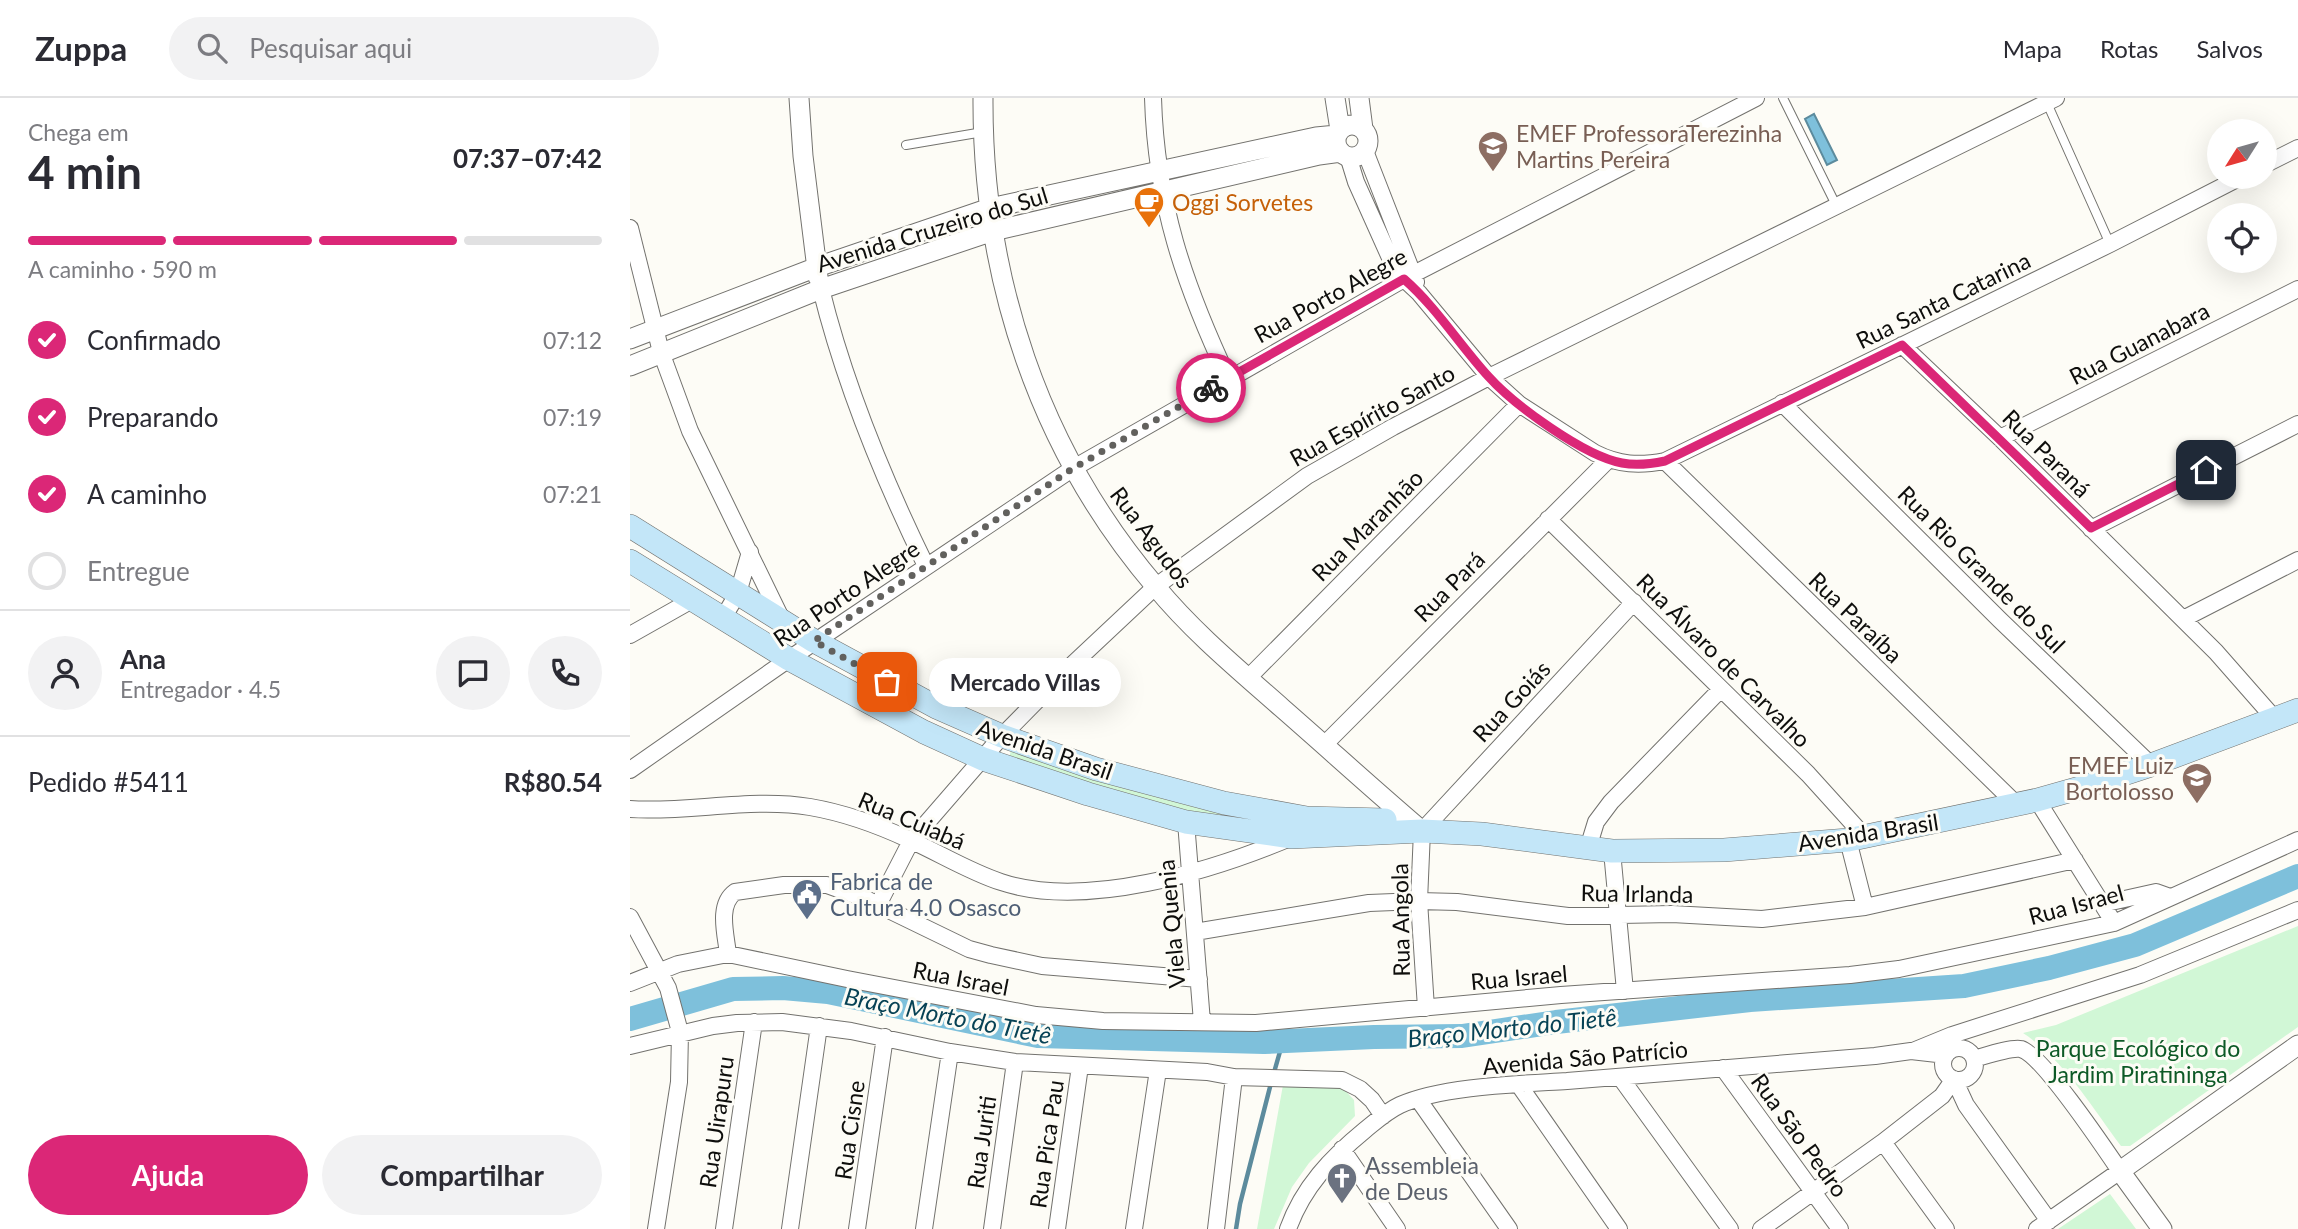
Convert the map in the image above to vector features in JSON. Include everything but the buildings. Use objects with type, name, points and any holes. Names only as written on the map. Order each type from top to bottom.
[{"type":"main road","name":"Avenida Brasil","points":[[630,526],[814,641],[936,708],[1002,736],[1096,769],[1224,803],[1307,818],[1385,820],[1422,831]]},
{"type":"main road","name":"Avenida Brasil","points":[[630,561],[789,659],[924,732],[983,759],[1186,822],[1293,837],[1422,831],[1482,834],[1612,851],[1724,850],[1856,838],[2026,802],[2151,765],[2298,709]]},
{"type":"main road","points":[[1367,818],[1378,810],[1382,797]]},
{"type":"street","points":[[799,98],[803,156],[817,267],[842,370],[869,442],[926,566]]},
{"type":"street","name":"Rua Agudos","points":[[983,98],[983,132],[993,231],[1012,319],[1041,405],[1072,469],[1155,587],[1248,678],[1422,831]]},
{"type":"street","points":[[1153,98],[1159,171],[1175,248],[1228,378]]},
{"type":"street","points":[[1335,98],[1356,182],[1391,260],[1408,276],[1489,377],[1519,404],[1608,460],[1636,465],[1665,461]]},
{"type":"street","points":[[1346,145],[1368,138],[1363,129],[1359,98]]},
{"type":"street","name":"Rua Porto Alegre","points":[[630,771],[814,641],[1072,469],[1408,276],[1756,98]]},
{"type":"street","name":"Rua Espírito Santo","points":[[879,901],[911,841],[1002,736],[1074,663],[1155,587],[1307,476],[1489,377],[1837,208],[2051,100]]},
{"type":"street","name":"Avenida Cruzeiro do Sul","points":[[630,339],[817,267],[990,208],[1316,137],[1346,145]]},
{"type":"street","name":"Avenida Cruzeiro do Sul","points":[[630,366],[821,289],[993,231],[1320,155],[1346,145]]},
{"type":"street","points":[[2277,158],[2298,148]]},
{"type":"street","name":"Rua Santa Catarina","points":[[1665,461],[2218,189]]},
{"type":"street","points":[[630,229],[661,352],[690,431],[783,622]]},
{"type":"street","name":"Rua Guanabara","points":[[2000,438],[2294,291]]},
{"type":"street","name":"Rua Paraná","points":[[1902,345],[2183,620],[2258,697],[2274,718]]},
{"type":"street","name":"Rua Rio Grande do Sul","points":[[1782,403],[2000,620],[2151,765]]},
{"type":"street","name":"Rua Maranhão","points":[[1248,678],[1519,404]]},
{"type":"street","points":[[2091,528],[2298,424]]},
{"type":"street","name":"Rua Pará","points":[[1324,745],[1608,460]]},
{"type":"street","name":"Rua Paraíba","points":[[1665,461],[2026,802],[2075,860],[2114,923]]},
{"type":"street","name":"Rua Álvaro de Carvalho","points":[[1548,519],[1808,774],[1856,838]]},
{"type":"street","points":[[723,618],[738,593],[750,552]]},
{"type":"street","points":[[2183,620],[2298,560]]},
{"type":"street","points":[[630,635],[692,600]]},
{"type":"street","name":"Rua Goiás","points":[[1422,831],[1634,602]]},
{"type":"street","points":[[1588,848],[1597,822],[1611,802],[1721,690]]},
{"type":"street","name":"Rua Cuiabá","points":[[630,809],[670,811],[769,804],[798,806],[864,821],[1003,883],[1048,891],[1123,888],[1245,856],[1293,837]]},
{"type":"street","name":"Viela Quenia","points":[[1186,822],[1202,1022]]},
{"type":"street","name":"Rua Angola","points":[[1422,831],[1419,901],[1426,1008]]},
{"type":"street","points":[[1856,838],[1865,907]]},
{"type":"street","name":"Rua Israel","points":[[728,954],[1036,1015],[1103,1021],[1256,1023],[1625,991],[1796,980],[1899,969],[2114,923],[2298,840]]},
{"type":"street","points":[[1612,851],[1625,991]]},
{"type":"street","name":"Rua Irlanda","points":[[1195,932],[1369,903],[1419,901],[1457,902],[1568,916],[1672,914],[1762,919],[1865,907],[2075,860]]},
{"type":"street","points":[[630,983],[662,975],[678,964],[728,954],[725,906],[729,897],[735,892],[784,885],[827,885],[879,901],[969,949],[1017,961],[1042,966],[1199,979]]},
{"type":"street","points":[[2102,904],[2156,892],[2170,897]]},
{"type":"street","points":[[1911,1051],[1952,1035],[2140,975],[2298,910]]},
{"type":"street","points":[[630,917],[662,975],[679,1028],[679,1083],[656,1229]]},
{"type":"street","points":[[630,1045],[679,1028],[754,1022],[820,1026],[1015,1062],[1207,1072],[1234,1077],[1342,1080],[1360,1089],[1383,1116]]},
{"type":"street","name":"Rua Uirapuru","points":[[724,1229],[754,1022]]},
{"type":"street","points":[[790,1229],[820,1026]]},
{"type":"street","name":"Rua Cisne","points":[[857,1229],[885,1037]]},
{"type":"street","points":[[1762,1229],[1942,1096],[1954,1079],[1969,1077],[1975,1067],[1974,1059],[1970,1052],[1960,1048],[1946,1055],[1944,1069],[1954,1079],[1966,1105],[2043,1225],[2298,1045]]},
{"type":"street","points":[[1974,1059],[2019,1048],[2030,1053],[2055,1082],[2162,1229]]},
{"type":"street","name":"Avenida São Patrício","points":[[1288,1229],[1296,1207],[1325,1166],[1342,1149],[1383,1116],[1418,1099],[1485,1087],[1911,1051],[1946,1055]]},
{"type":"street","points":[[924,1229],[950,1052]]},
{"type":"street","name":"Rua Juriti","points":[[992,1229],[1015,1062]]},
{"type":"street","name":"Rua Pica Pau","points":[[1058,1229],[1080,1066]]},
{"type":"street","name":"Rua São Pedro","points":[[1723,1068],[1840,1229]]},
{"type":"street","points":[[1134,1229],[1158,1070]]},
{"type":"street","points":[[1216,1229],[1234,1077]]},
{"type":"street","points":[[1620,1077],[1730,1229]]},
{"type":"street","points":[[1519,1084],[1619,1229]]},
{"type":"street","points":[[1418,1099],[1509,1229]]},
{"type":"street","points":[[1883,1142],[1946,1229]]},
{"type":"street","points":[[1342,1149],[1397,1229]]},
{"type":"lane","points":[[1783,98],[1837,208]]},
{"type":"lane","points":[[2051,100],[2110,244]]},
{"type":"lane","points":[[906,145],[983,132]]},
{"type":"green space","points":[[1011,751],[1286,824],[1283,832],[1146,803],[1008,760]]},
{"type":"green space","name":"Parque Ecológico do Jardim Piratininga","points":[[2298,926],[2298,1027],[2130,1146],[2121,1146],[2064,1070],[2023,1033],[2056,1025]]},
{"type":"green space","points":[[1283,1085],[1342,1087],[1354,1100],[1355,1116],[1309,1163],[1292,1187],[1274,1229],[1257,1229]]},
{"type":"green space","points":[[2110,1194],[2136,1229],[2058,1229]]},
{"type":"water","points":[[1814,114],[1837,160],[1827,165],[1805,119]]},
{"type":"waterway","name":"Braço Morto do Tietê","points":[[630,1019],[733,989],[783,988],[828,992],[1038,1036],[1264,1042],[1462,1036],[1556,1022],[1750,1000],[1964,986],[2049,968],[2135,945],[2298,876]]},
{"type":"waterway","points":[[1275,1069],[1283,1041]]},
{"type":"waterway","points":[[1236,1229],[1270,1087]]},
{"type":"way so far","points":[[887,682],[814,641],[1072,469],[1211,388]]},
{"type":"place","name":"EMEF ProfessoraTerezinha Martins Pereira","points":[[1493,173]]},
{"type":"place","name":"Oggi Sorvetes","points":[[1149,229]]},
{"type":"place","name":"Mercado Villas","points":[[887,682]]},
{"type":"place","name":"EMEF Luiz Bortolosso","points":[[2197,805]]},
{"type":"place","name":"Fabrica de Cultura 4.0 Osasco","points":[[807,921]]},
{"type":"place","name":"Assembleia de Deus","points":[[1342,1205]]},
{"type":"route","points":[[1211,388],[1404,279],[1454,333],[1489,377],[1519,404],[1595,453],[1624,464],[1665,461],[1902,345],[2091,528],[2206,470]]}]
